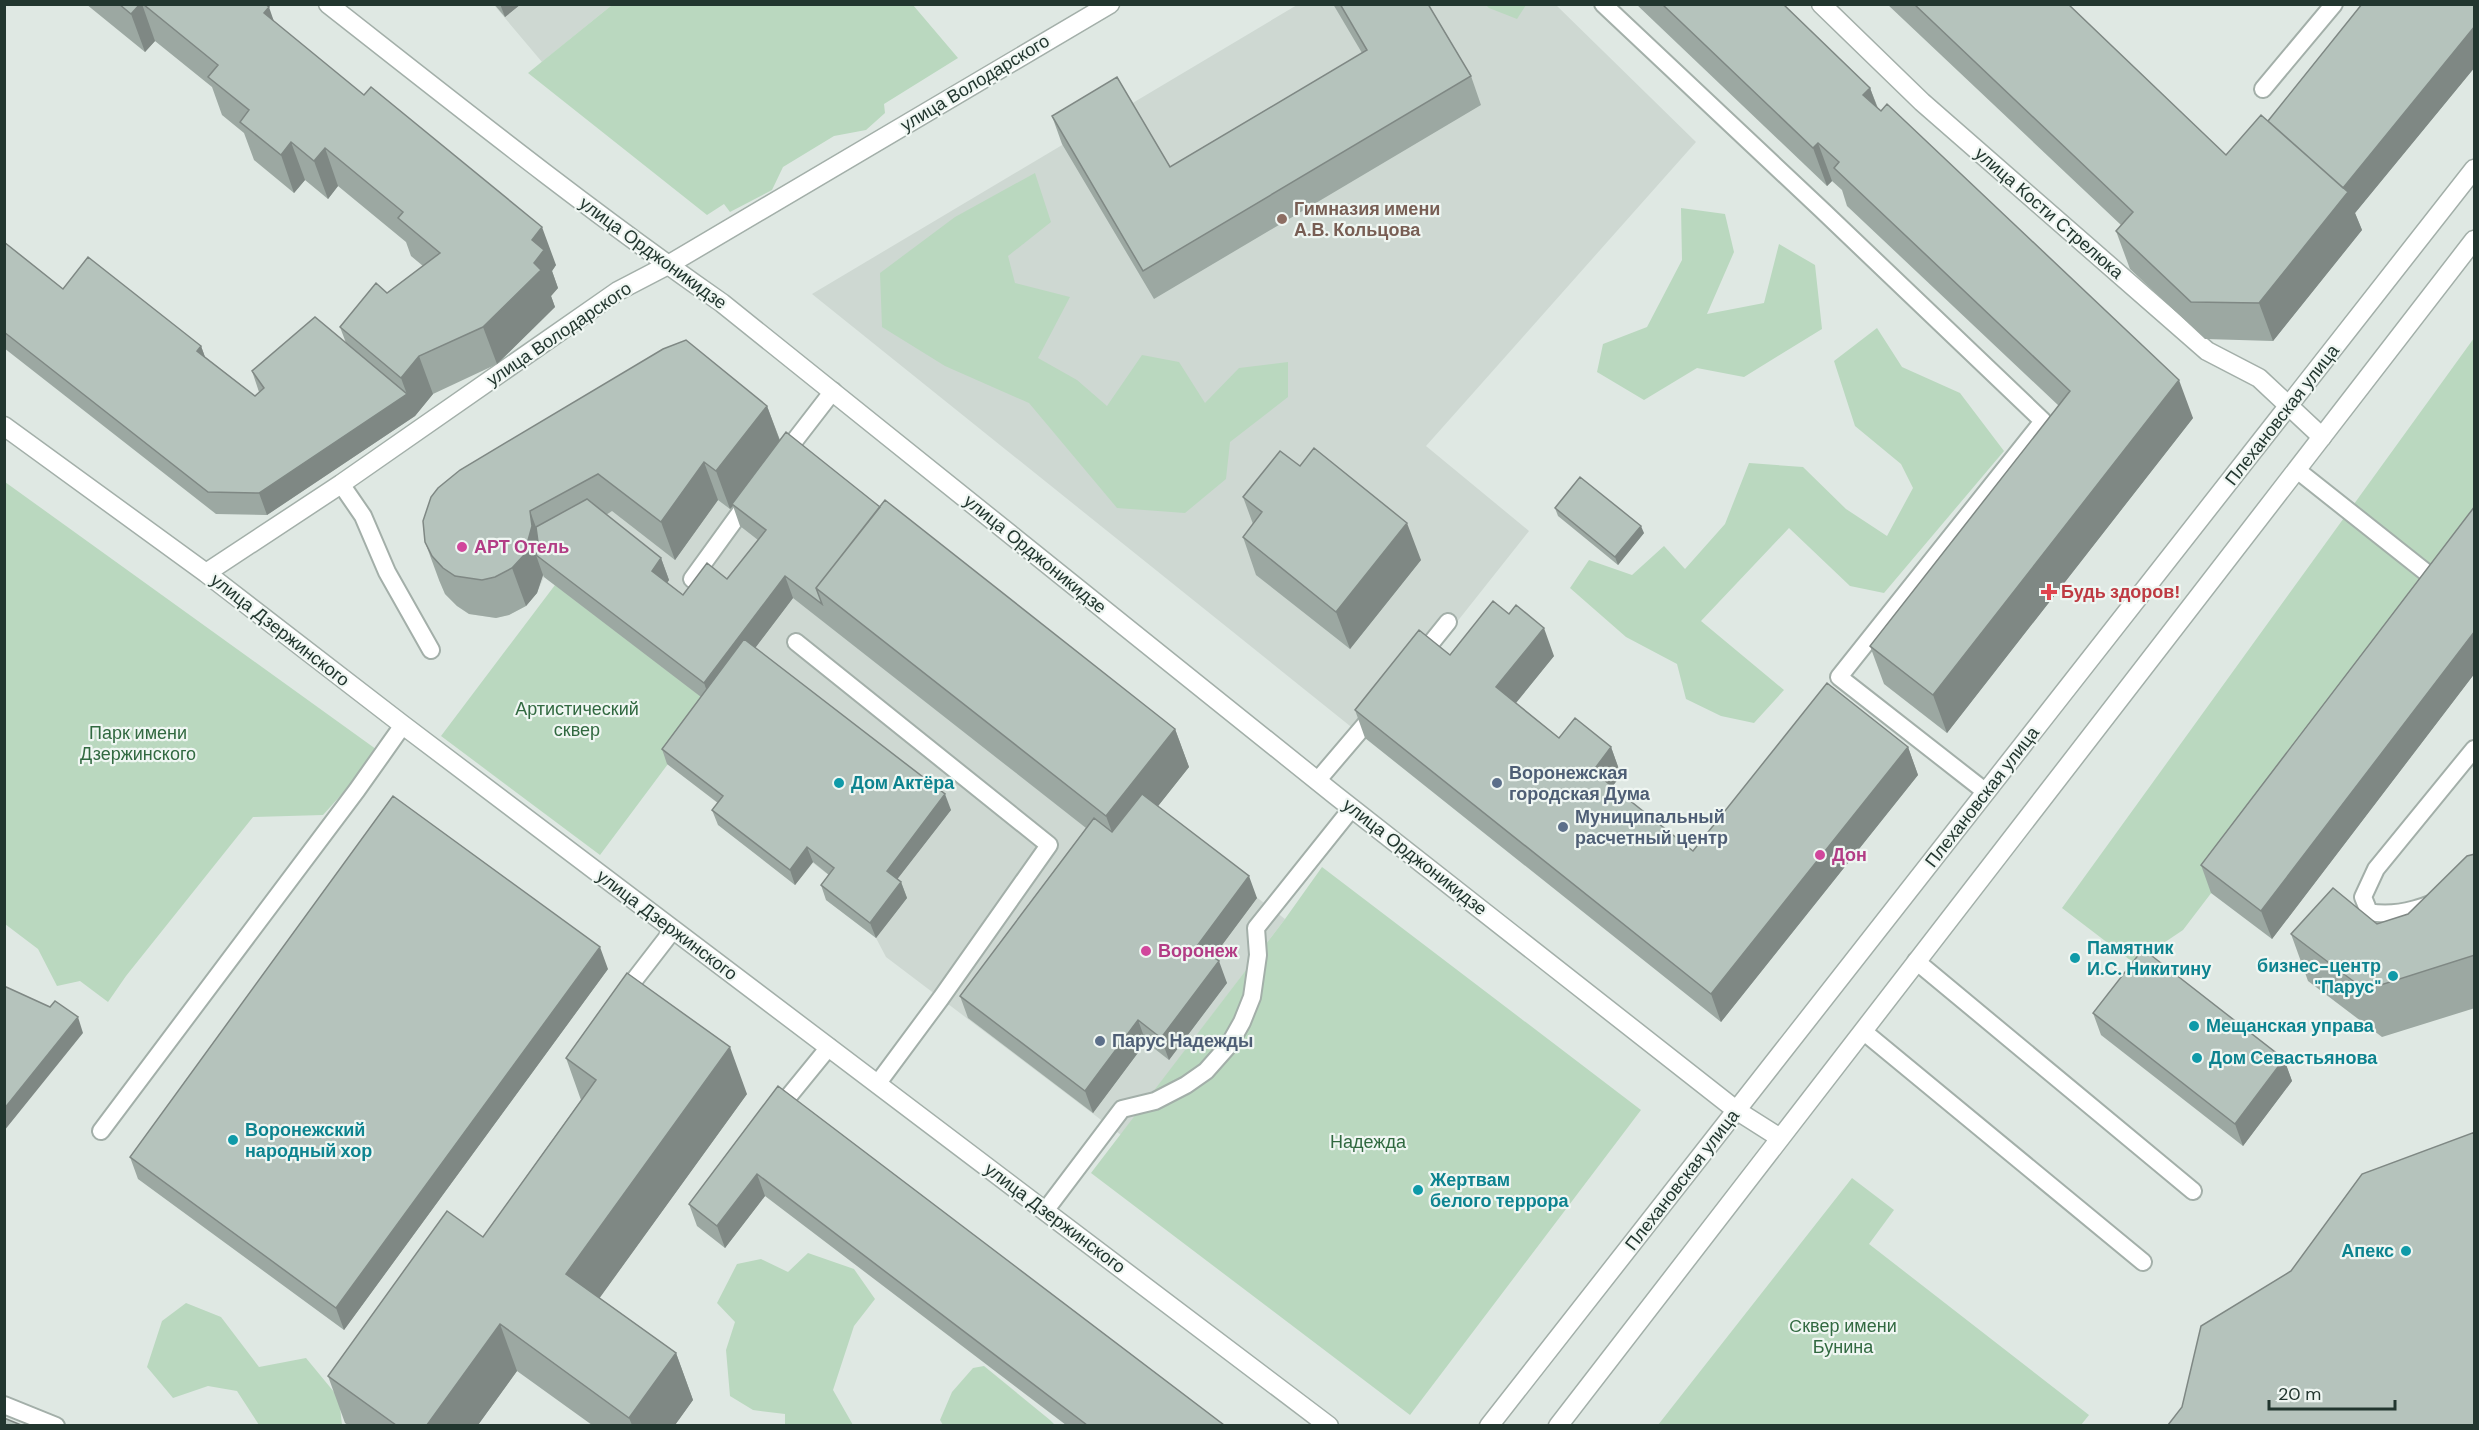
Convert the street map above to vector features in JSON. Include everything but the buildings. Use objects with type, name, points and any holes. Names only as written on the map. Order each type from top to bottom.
[{"type":"street","name":"улица Орджоникидзе","points":[[328,4],[459,108],[668,266],[722,303],[1317,781],[1736,1110],[1780,1138]]},
{"type":"street","name":"улица Володарского","points":[[206,573],[340,484],[618,291],[668,266],[1110,4]]},
{"type":"street","name":"улица Кости Стрелюка","points":[[1821,4],[1922,102],[2207,351],[2259,378],[2322,437]]},
{"type":"street","name":"Плехановская улица","points":[[1489,1425],[2475,169]]},
{"type":"street","points":[[1557,1425],[2475,240]]},
{"type":"street","name":"улица Дзержинского","points":[[4,426],[206,573],[673,930],[1329,1425]]},
{"type":"lane","points":[[1602,4],[2043,421],[1835,682],[1986,792]]},
{"type":"lane","points":[[2263,89],[2334,4]]},
{"type":"lane","points":[[774,467],[833,391]]},
{"type":"lane","points":[[2297,470],[2444,588]]},
{"type":"lane","points":[[340,484],[363,516],[387,572],[431,650]]},
{"type":"lane","points":[[692,579],[760,486]]},
{"type":"lane","points":[[1405,675],[1448,622]]},
{"type":"lane","points":[[796,642],[1049,845],[878,1083]]},
{"type":"lane","points":[[1317,781],[1384,701]]},
{"type":"lane","points":[[101,1131],[357,790],[403,724]]},
{"type":"lane","points":[[2475,749],[2376,869],[2363,897],[2369,912],[2385,915],[2402,913],[2427,905],[2475,886]]},
{"type":"lane","points":[[1045,1211],[1122,1109],[1155,1101],[1186,1085],[1206,1071],[1229,1045],[1252,997],[1258,955],[1256,928],[1352,808]]},
{"type":"lane","points":[[632,983],[673,930]]},
{"type":"lane","points":[[1916,962],[2193,1191]]},
{"type":"lane","points":[[1863,1031],[2143,1262]]},
{"type":"lane","points":[[789,1096],[829,1047]]},
{"type":"lane","points":[[4,1405],[56,1425]]},
{"type":"shaded area","points":[[494,5],[612,5],[542,62]]},
{"type":"shaded area","name":"Гимназия имени А.В. Кольцова","points":[[1297,5],[1556,5],[1696,142],[1426,446],[1529,531],[1365,738],[812,294]]},
{"type":"shaded area","points":[[677,387],[1189,767],[1150,816],[1285,919],[1121,1135],[886,957],[876,938],[826,900],[839,883],[813,863],[795,885],[728,811],[667,764],[711,705],[544,577],[537,593],[526,606],[509,615],[496,618],[469,614],[445,594],[439,580]]},
{"type":"green space","points":[[612,5],[913,5],[958,58],[884,104],[885,113],[866,130],[834,136],[783,167],[772,190],[730,212],[724,204],[707,215],[528,73]]},
{"type":"green space","points":[[1486,5],[1526,5],[1517,19]]},
{"type":"green space","points":[[1035,173],[1051,222],[1008,256],[1015,283],[1070,297],[1038,358],[1077,380],[1107,406],[1142,355],[1179,362],[1205,403],[1239,368],[1288,362],[1288,397],[1230,442],[1226,479],[1185,513],[1117,508],[1029,403],[945,366],[882,327],[880,273],[955,217]]},
{"type":"green space","points":[[1681,208],[1725,214],[1734,252],[1707,314],[1764,303],[1779,244],[1815,265],[1822,329],[1744,377],[1697,368],[1644,400],[1597,372],[1603,344],[1647,327],[1682,260]]},
{"type":"green space","points":[[1877,328],[1902,367],[1960,393],[2004,451],[1884,593],[1850,586],[1789,528],[1701,621],[1784,690],[1754,723],[1721,716],[1686,699],[1677,664],[1626,637],[1570,588],[1589,560],[1632,575],[1664,546],[1685,569],[1725,524],[1749,463],[1803,467],[1846,509],[1887,536],[1913,488],[1901,464],[1855,426],[1834,361]]},
{"type":"green space","points":[[2474,338],[2474,548],[2183,930],[2134,963],[2062,908]]},
{"type":"green space","name":"Парк имени Дзержинского","points":[[5,482],[380,752],[323,815],[253,817],[126,976],[108,1002],[80,981],[57,986],[38,949],[5,924]]},
{"type":"green space","name":"Артистический сквер","points":[[555,585],[712,705],[600,855],[441,736]]},
{"type":"green space","name":"Надежда","points":[[1322,867],[1641,1110],[1410,1415],[1091,1173]]},
{"type":"green space","name":"Cквер имени Бунина","points":[[1852,1178],[1894,1210],[1869,1244],[2089,1415],[2081,1425],[1658,1425]]},
{"type":"green space","points":[[808,1253],[854,1269],[875,1299],[854,1326],[833,1390],[853,1425],[785,1425],[785,1414],[753,1410],[730,1396],[726,1350],[735,1322],[717,1303],[737,1264],[761,1259],[788,1272]]},
{"type":"green space","points":[[186,1303],[221,1317],[259,1367],[306,1358],[339,1398],[342,1425],[259,1425],[237,1391],[208,1386],[173,1398],[147,1367],[162,1321]]},
{"type":"green space","points":[[984,1366],[1055,1425],[943,1425],[940,1420],[952,1392],[973,1368]]},
{"type":"place","name":"Гимназия имени А.В. Кольцова","points":[[1282,219]]},
{"type":"place","name":"АРТ Отель","points":[[462,547]]},
{"type":"place","name":"Будь здоров!","points":[[2049,592]]},
{"type":"place","name":"Дом Актёра","points":[[839,783]]},
{"type":"place","name":"Воронежская городская Дума","points":[[1497,783]]},
{"type":"place","name":"Муниципальный расчетный центр","points":[[1563,827]]},
{"type":"place","name":"Дон","points":[[1820,855]]},
{"type":"place","name":"Воронеж","points":[[1146,951]]},
{"type":"place","name":"Памятник И.С. Никитину","points":[[2075,958]]},
{"type":"place","name":"бизнес-центр \"Парус\"","points":[[2393,976]]},
{"type":"place","name":"Мещанская управа","points":[[2194,1026]]},
{"type":"place","name":"Парус Надежды","points":[[1100,1041]]},
{"type":"place","name":"Дом Севастьянова","points":[[2197,1058]]},
{"type":"place","name":"Воронежский народный хор","points":[[233,1140]]},
{"type":"place","name":"Жертвам белого террора","points":[[1418,1190]]},
{"type":"place","name":"Апекс","points":[[2406,1251]]}]
